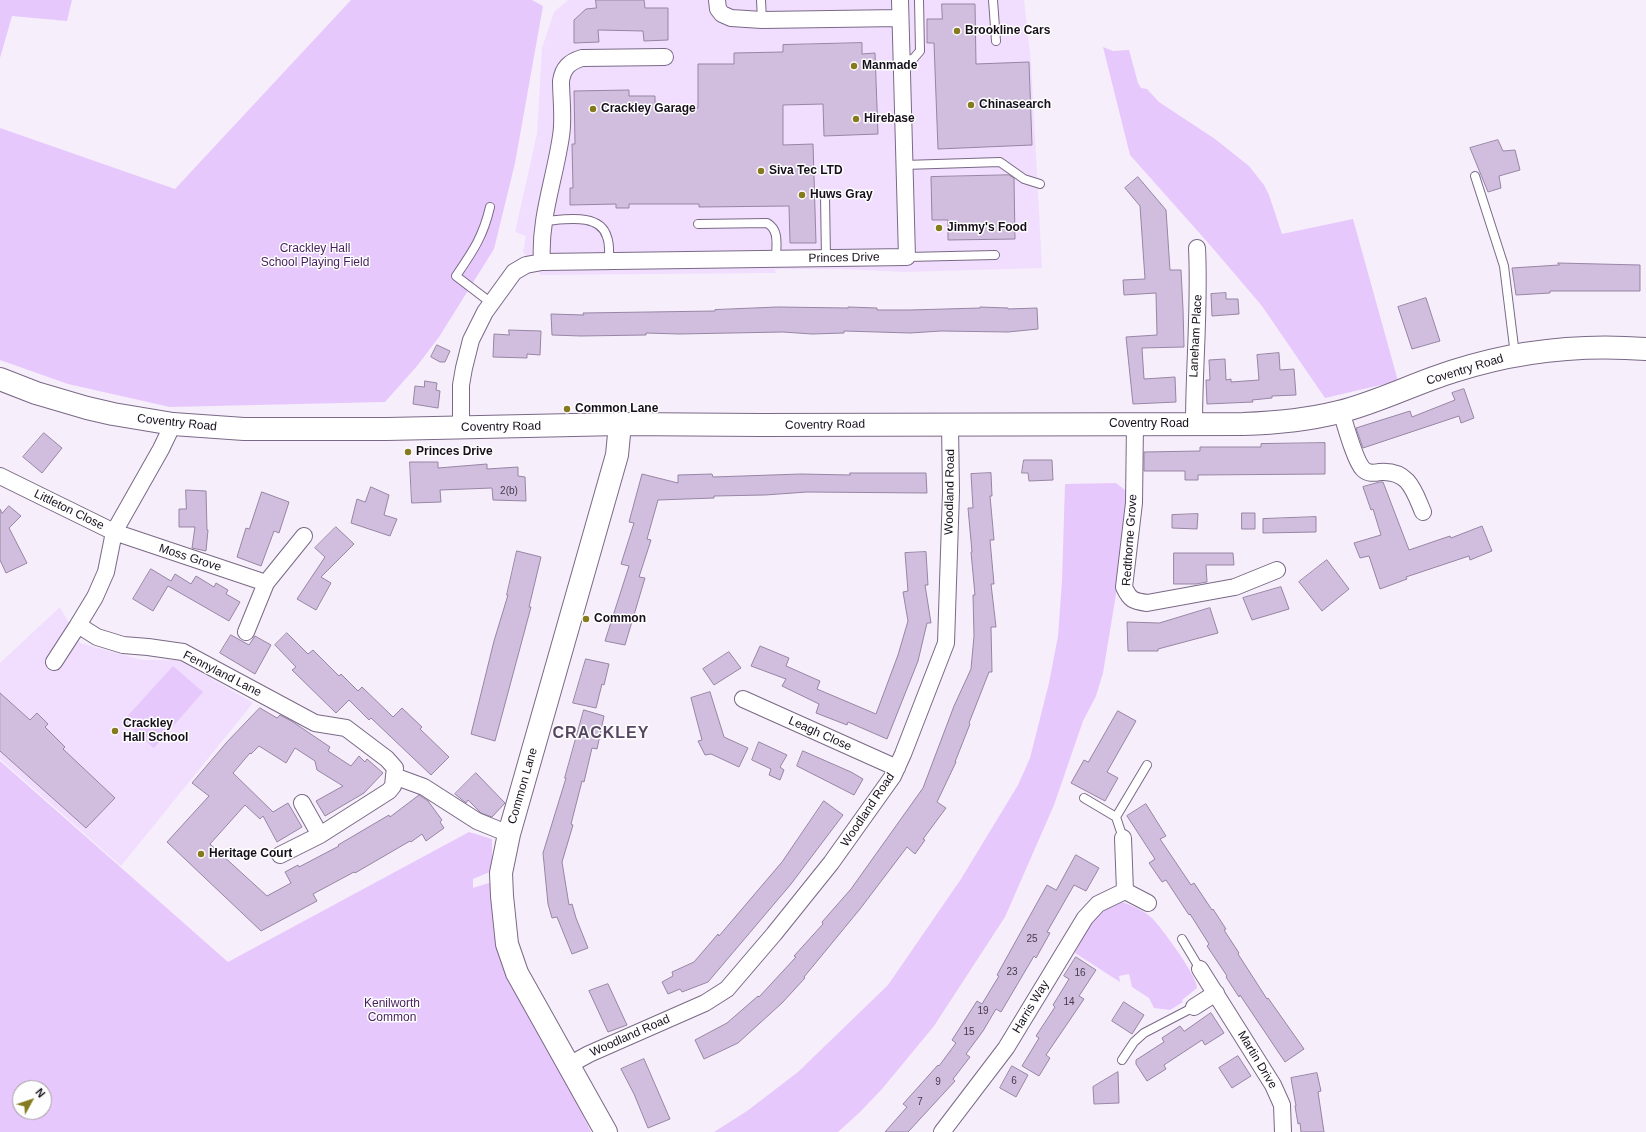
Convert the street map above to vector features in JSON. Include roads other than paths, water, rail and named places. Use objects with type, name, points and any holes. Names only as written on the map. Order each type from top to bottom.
[{"type":"main road","name":"Coventry Road","points":[[0,379],[36,393],[87,408],[136,419],[173,424],[252,429],[461,428],[620,424],[950,425],[1276,423],[1301,420],[1341,412],[1454,371],[1515,356],[1567,349],[1646,349]]},
{"type":"main road","name":"Common Lane","points":[[606,1132],[517,973],[507,944],[501,873],[509,834],[617,454],[620,424]]},
{"type":"street","points":[[717,0],[718,9],[726,17],[762,20],[900,18]]},
{"type":"street","points":[[900,0],[907,257]]},
{"type":"street","points":[[542,262],[541,246],[544,221],[562,133],[562,72],[574,60],[582,58],[665,57]]},
{"type":"street","name":"Laneham Place","points":[[1194,424],[1194,370],[1198,326],[1197,248]]},
{"type":"street","name":"Princes Drive","points":[[461,428],[461,385],[471,340],[490,302],[514,272],[526,265],[542,262],[907,257]]},
{"type":"street","points":[[1341,412],[1359,464],[1367,472],[1393,474],[1407,480],[1411,484],[1423,512]]},
{"type":"street","name":"Littleton Close","points":[[0,476],[114,532],[161,449],[173,424]]},
{"type":"street","name":"Redthorne Grove","points":[[1135,424],[1134,503],[1124,587],[1128,596],[1134,602],[1147,603],[1221,590],[1235,587],[1276,570]]},
{"type":"street","name":"Woodland Road","points":[[569,1065],[588,1054],[705,1003],[727,989],[774,934],[836,857],[893,776],[946,643],[951,492],[950,425]]},
{"type":"street","points":[[54,662],[95,597],[106,572],[114,532]]},
{"type":"street","name":"Moss Grove","points":[[114,532],[266,583]]},
{"type":"street","points":[[246,632],[266,583],[304,536]]},
{"type":"street","name":"Fennyland Lane","points":[[78,624],[97,636],[123,645],[183,652],[315,723],[346,728],[387,759],[395,768],[394,776]]},
{"type":"street","name":"Leagh Close","points":[[743,699],[897,768]]},
{"type":"street","points":[[280,854],[320,835],[389,791],[393,786],[394,776],[424,787],[477,821],[509,834]]},
{"type":"street","points":[[302,803],[320,835]]},
{"type":"street","points":[[1123,838],[1125,891],[1148,903]]},
{"type":"street","name":"Harris Way","points":[[942,1132],[1006,1048],[1085,918],[1098,904],[1125,891]]},
{"type":"street","name":"Martin Drive","points":[[1200,969],[1274,1085],[1282,1105],[1283,1132]]},
{"type":"street","points":[[1194,1007],[1216,993]]},
{"type":"lane","points":[[761,0],[762,20]]},
{"type":"lane","points":[[901,60],[913,59],[920,51],[919,0]]},
{"type":"lane","points":[[993,0],[996,41]]},
{"type":"lane","points":[[904,165],[1000,162],[1024,179],[1040,184]]},
{"type":"lane","points":[[1475,176],[1504,266],[1515,356]]},
{"type":"lane","points":[[825,197],[826,258]]},
{"type":"lane","points":[[490,208],[480,240],[456,276],[490,302]]},
{"type":"lane","points":[[544,221],[588,220],[597,224],[607,236],[609,261]]},
{"type":"lane","points":[[698,224],[767,223],[772,226],[776,232],[776,259]]},
{"type":"lane","points":[[907,257],[995,255]]},
{"type":"lane","points":[[1116,817],[1147,765]]},
{"type":"lane","points":[[1084,798],[1116,817],[1123,838]]},
{"type":"lane","points":[[1182,939],[1200,969]]},
{"type":"lane","points":[[1122,1060],[1134,1042],[1144,1034],[1194,1007]]},
{"type":"place","name":"Brookline Cars","points":[[957,31]]},
{"type":"place","name":"Manmade","points":[[854,66]]},
{"type":"place","name":"Chinasearch","points":[[971,105]]},
{"type":"place","name":"Crackley Garage","points":[[593,109]]},
{"type":"place","name":"Hirebase","points":[[856,119]]},
{"type":"place","name":"Siva Tec LTD","points":[[761,171]]},
{"type":"place","name":"Huws Gray","points":[[802,195]]},
{"type":"place","name":"Jimmy's Food","points":[[939,228]]},
{"type":"place","name":"Common Lane","points":[[567,409]]},
{"type":"place","name":"Princes Drive","points":[[408,452]]},
{"type":"place","name":"Common","points":[[586,619]]},
{"type":"place","name":"Crackley Hall School","points":[[115,731]]},
{"type":"place","name":"Heritage Court","points":[[201,854]]},
{"type":"district","name":"CRACKLEY","points":[[601,734]]},
{"type":"park label","name":"Crackley Hall School Playing Field","points":[[315,256]]},
{"type":"park label","name":"Kenilworth Common","points":[[392,1011]]}]
